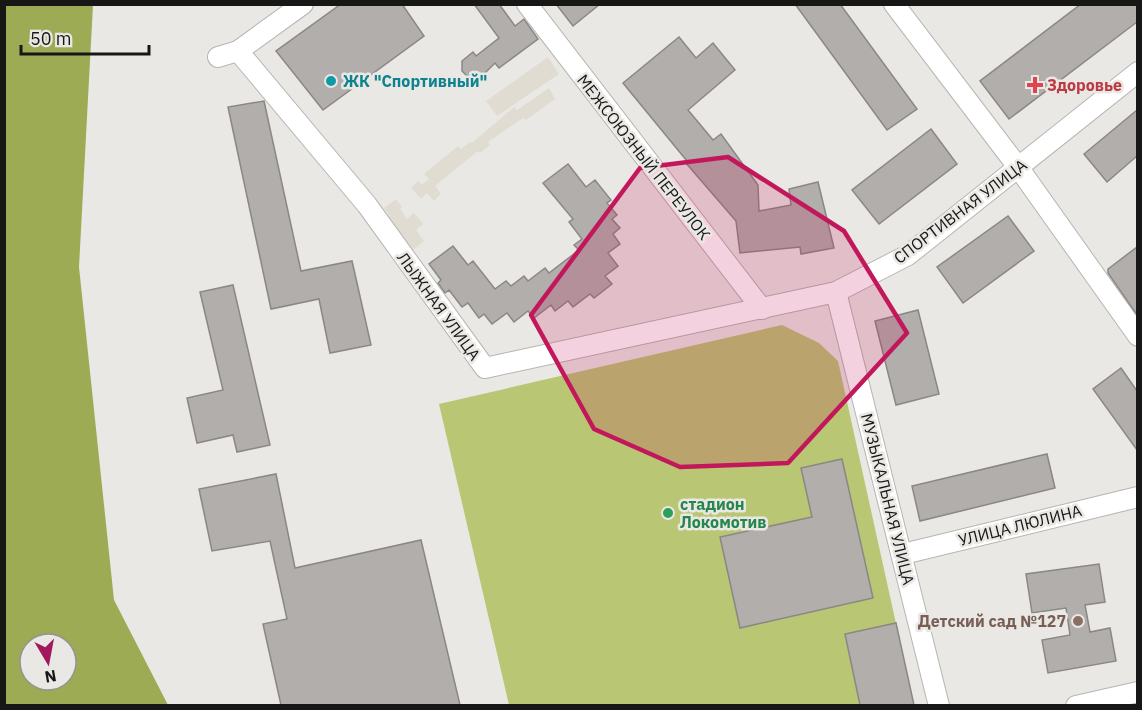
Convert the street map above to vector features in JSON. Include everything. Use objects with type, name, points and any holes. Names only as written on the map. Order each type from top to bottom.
[{"type":"street","points":[[218,57],[238,51],[303,4]]},
{"type":"street","name":"МЕЖСОЮЗНЫЙ ПЕРЕУЛОК","points":[[527,4],[762,309]]},
{"type":"street","points":[[894,4],[1018,167],[1137,336]]},
{"type":"street","name":"ЛЫЖНАЯ УЛИЦА","points":[[238,51],[367,205],[485,368],[762,309]]},
{"type":"street","name":"СПОРТИВНАЯ УЛИЦА","points":[[762,309],[836,292],[908,255],[1137,72]]},
{"type":"street","name":"МУЗЫКАЛЬНАЯ УЛИЦА","points":[[836,292],[939,705]]},
{"type":"street","name":"УЛИЦА ЛЮЛИНА","points":[[903,554],[1137,497]]},
{"type":"street","points":[[1076,705],[1137,692]]},
{"type":"highlighted area","points":[[728,157],[844,231],[907,333],[788,463],[680,467],[594,429],[531,315],[640,168]]},
{"type":"shaded area","points":[[548,57],[559,74],[497,116],[486,101]]},
{"type":"shaded area","points":[[549,88],[555,99],[526,120],[523,118],[488,142],[490,145],[480,153],[478,151],[435,186],[441,194],[434,201],[427,193],[421,199],[411,188],[418,181],[422,185],[429,179],[424,174],[458,146],[461,149],[470,142],[472,143],[514,107],[517,110]]},
{"type":"shaded area","points":[[396,199],[407,219],[414,213],[423,224],[416,230],[424,241],[412,251],[387,219],[390,216],[384,208]]},
{"type":"green space","points":[[4,5],[93,5],[79,267],[114,600],[168,705],[5,705]]},
{"type":"green space","name":"стадион Локомотив","points":[[782,325],[819,343],[838,361],[914,705],[509,705],[439,404]]},
{"type":"building","name":"ЖК \"Спортивный\"","points":[[341,4],[402,4],[424,36],[323,110],[276,51]]},
{"type":"building","points":[[474,4],[499,4],[515,26],[524,19],[538,39],[499,68],[495,63],[479,79],[470,79],[462,71],[462,61],[473,52],[476,56],[499,38]]},
{"type":"building","points":[[556,4],[600,4],[573,26]]},
{"type":"building","points":[[795,4],[840,4],[917,109],[887,130]]},
{"type":"building","points":[[1081,4],[1137,4],[1137,22],[1009,119],[980,81]]},
{"type":"building","points":[[679,37],[696,58],[713,43],[735,70],[688,110],[713,140],[721,134],[758,185],[759,211],[791,205],[789,189],[818,182],[834,248],[801,254],[800,247],[740,253],[736,221],[685,162],[687,161],[623,83]]},
{"type":"building","points":[[264,101],[301,271],[352,261],[371,345],[330,353],[319,299],[271,309],[228,107]]},
{"type":"building","points":[[1137,110],[1137,156],[1107,182],[1084,154]]},
{"type":"building","points":[[931,129],[957,164],[879,224],[852,190]]},
{"type":"building","points":[[568,164],[586,187],[595,180],[611,200],[607,203],[617,215],[612,219],[620,228],[613,234],[620,244],[608,253],[618,266],[605,276],[612,284],[594,298],[590,294],[573,307],[568,301],[555,311],[551,305],[534,318],[528,311],[514,322],[507,313],[492,324],[484,314],[479,318],[468,303],[462,307],[449,290],[445,293],[438,283],[441,280],[429,264],[453,246],[468,265],[473,261],[495,289],[506,281],[511,286],[524,276],[528,281],[545,268],[549,273],[579,250],[574,245],[582,239],[569,222],[573,219],[543,183]]},
{"type":"building","points":[[1008,216],[1034,251],[963,303],[937,267]]},
{"type":"building","points":[[1137,247],[1137,315],[1108,273],[1108,269]]},
{"type":"building","points":[[233,285],[270,445],[237,452],[233,435],[197,443],[187,398],[223,390],[200,292]]},
{"type":"building","points":[[918,310],[939,394],[896,405],[875,321]]},
{"type":"building","points":[[1121,368],[1137,391],[1137,450],[1093,389]]},
{"type":"building","points":[[1047,454],[1055,488],[920,521],[912,486]]},
{"type":"building","points":[[842,459],[873,598],[740,628],[720,537],[812,517],[801,468]]},
{"type":"building","points":[[276,474],[295,568],[421,540],[460,705],[281,705],[263,624],[287,619],[270,541],[212,551],[199,489]]},
{"type":"building","name":"Детский сад №127","points":[[1099,564],[1105,602],[1085,605],[1090,632],[1110,628],[1116,661],[1048,673],[1042,640],[1070,635],[1066,608],[1032,613],[1026,574]]},
{"type":"building","points":[[896,623],[914,705],[860,705],[845,634]]},
{"type":"place","name":"ЖК \"Спортивный\"","points":[[331,81]]},
{"type":"place","name":"Здоровье","points":[[1035,85]]},
{"type":"place","name":"стадион Локомотив","points":[[668,513]]},
{"type":"place","name":"Детский сад №127","points":[[1078,621]]}]
